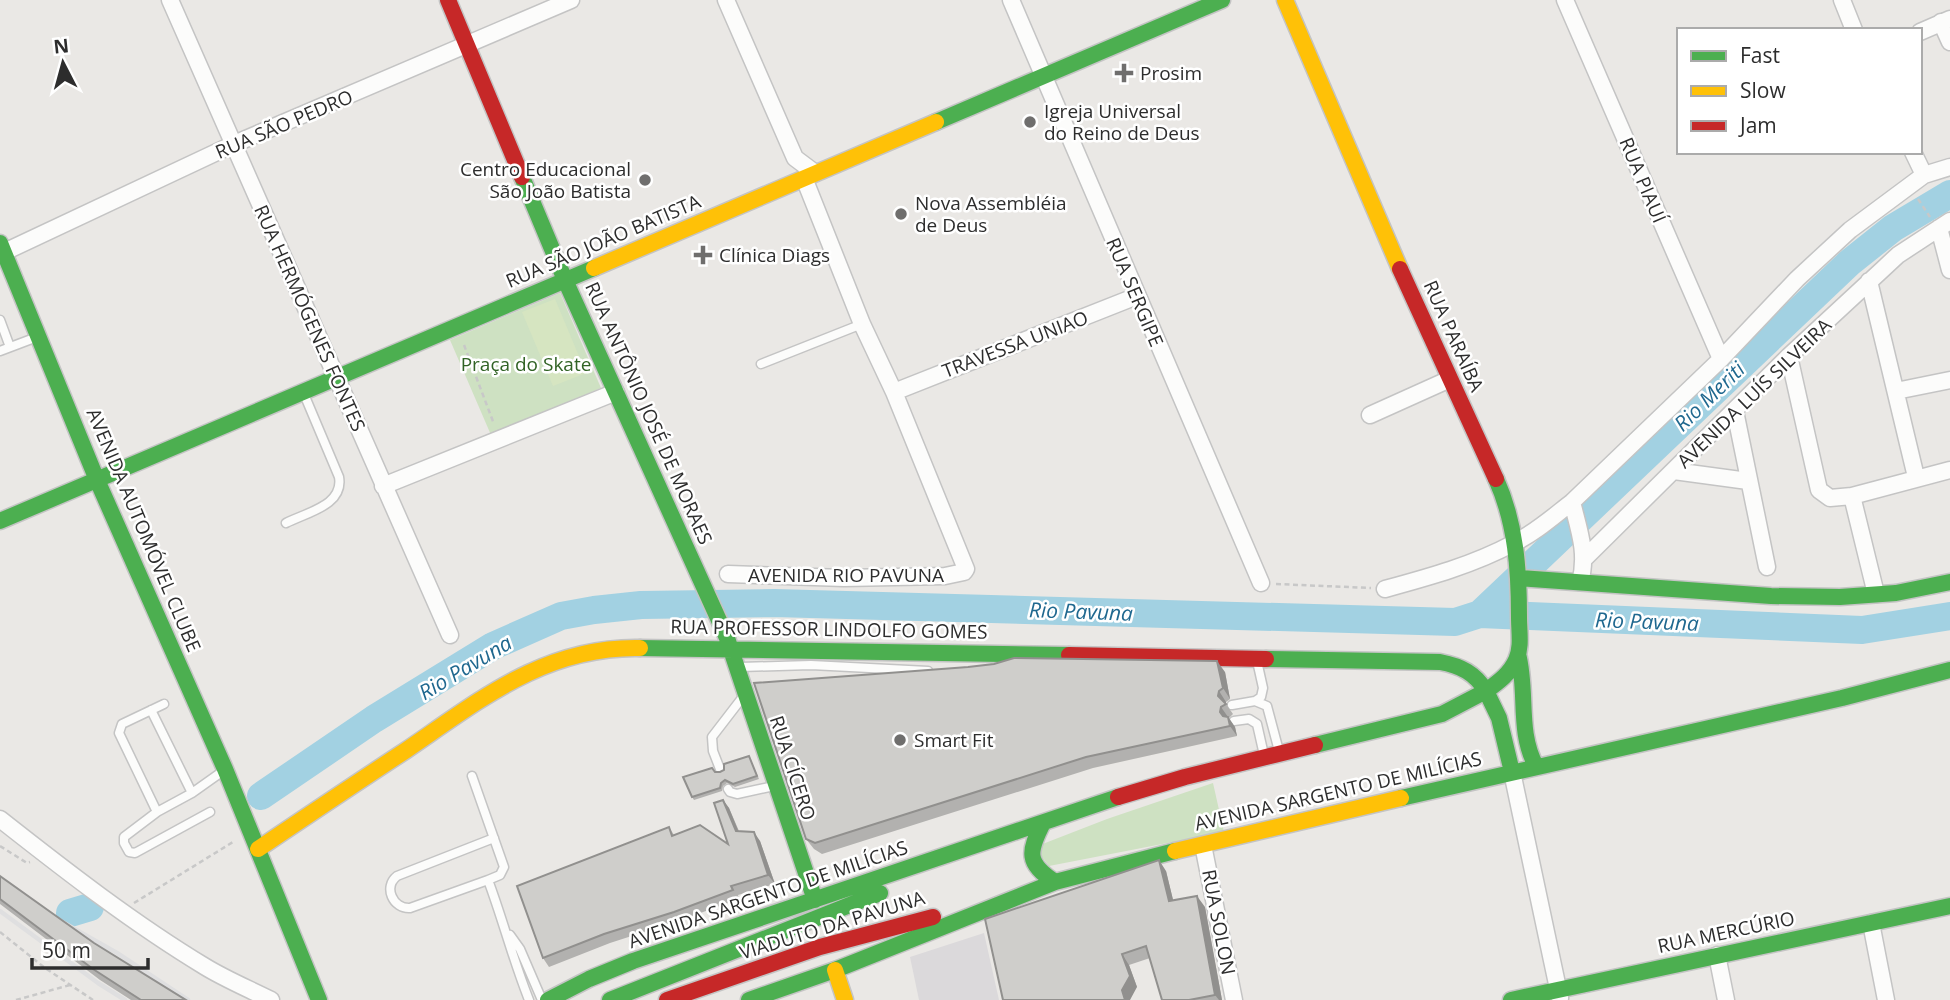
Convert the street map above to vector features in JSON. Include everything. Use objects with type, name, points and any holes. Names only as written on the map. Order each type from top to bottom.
[{"type":"main road","name":"RUA ANTÔNIO JOSÉ DE MORAES","points":[[448,0],[565,280],[732,650]]},
{"type":"main road","name":"RUA SÃO JOÃO BATISTA","points":[[0,521],[1222,0]]},
{"type":"main road","name":"RUA PARAÍBA","points":[[1285,0],[1382,229],[1501,491],[1516,542],[1523,582],[1518,654],[1523,670],[1527,746],[1536,766]]},
{"type":"main road","name":"AVENIDA AUTOMÓVEL CLUBE","points":[[1,250],[97,480],[227,773],[319,1000]]},
{"type":"main road","points":[[1523,582],[1557,581],[1771,596],[1840,597],[1896,593],[1950,582]]},
{"type":"main road","name":"RUA PROFESSOR LINDOLFO GOMES","points":[[254,839],[489,693],[530,671],[571,655],[611,647],[1001,657],[1440,662],[1467,669],[1480,681],[1499,718],[1512,772]]},
{"type":"main road","name":"RUA CÍCERO","points":[[732,650],[815,900]]},
{"type":"main road","points":[[1486,691],[1510,669],[1518,654]]},
{"type":"main road","name":"AVENIDA SARGENTO DE MILÍCIAS","points":[[750,1000],[835,970],[1055,882],[1536,766],[1842,698],[1950,670]]},
{"type":"main road","name":"AVENIDA SARGENTO DE MILÍCIAS","points":[[548,1000],[633,961],[1043,823],[1185,777],[1442,714],[1486,691]]},
{"type":"main road","points":[[1043,823],[1031,846],[1030,858],[1040,872],[1055,882]]},
{"type":"main road","name":"VIADUTO DA PAVUNA","points":[[610,1000],[813,921],[918,877],[985,844]]},
{"type":"main road","name":"VIADUTO DA PAVUNA","points":[[667,1000],[820,947],[1011,899]]},
{"type":"main road","name":"RUA MERCÚRIO","points":[[1511,1000],[1559,995],[1717,955],[1950,906]]},
{"type":"main road","points":[[835,970],[845,1000]]},
{"type":"street","name":"RUA HERMÓGENES FONTES","points":[[170,0],[450,635]]},
{"type":"street","name":"RUA SÃO PEDRO","points":[[1,250],[234,144],[572,0]]},
{"type":"street","points":[[726,0],[795,158],[810,176],[862,324],[894,392]]},
{"type":"street","name":"RUA SERGIPE","points":[[1011,0],[1261,583]]},
{"type":"street","name":"RUA PIAUÍ","points":[[1565,0],[1721,359]]},
{"type":"street","points":[[1842,0],[1853,28]]},
{"type":"street","points":[[1922,31],[1946,20],[1950,42]]},
{"type":"street","points":[[1914,154],[1924,175]]},
{"type":"street","points":[[788,185],[795,158]]},
{"type":"street","points":[[1385,589],[1438,575],[1516,542],[1573,505],[1721,359],[1797,279],[1850,230],[1924,175],[1950,167]]},
{"type":"street","points":[[1940,223],[1950,270]]},
{"type":"street","name":"AVENIDA LUÍS SILVEIRA","points":[[1584,552],[1674,471],[1789,356],[1869,281],[1940,223]]},
{"type":"street","points":[[1869,281],[1916,477]]},
{"type":"street","name":"TRAVESSA UNIAO","points":[[894,392],[1137,296]]},
{"type":"street","points":[[1789,356],[1819,490],[1830,498],[1853,496],[1950,470]]},
{"type":"street","points":[[1370,415],[1450,379]]},
{"type":"street","points":[[1896,391],[1950,380]]},
{"type":"street","points":[[383,486],[616,392]]},
{"type":"street","name":"AVENIDA RIO PAVUNA","points":[[728,574],[844,578],[946,576],[964,572],[965,564],[894,392]]},
{"type":"street","points":[[1735,411],[1767,567]]},
{"type":"street","points":[[1674,471],[1748,481]]},
{"type":"street","points":[[1853,496],[1876,594]]},
{"type":"street","points":[[1573,505],[1584,552],[1580,583]]},
{"type":"street","points":[[1512,772],[1559,995]]},
{"type":"street","points":[[0,819],[58,865],[207,968],[271,1000]]},
{"type":"street","name":"RUA SOLON","points":[[1203,845],[1234,1000]]},
{"type":"street","points":[[1871,923],[1886,1000]]},
{"type":"street","points":[[1717,955],[1726,1000]]},
{"type":"lane","points":[[0,320],[10,347]]},
{"type":"lane","points":[[761,364],[862,324]]},
{"type":"lane","points":[[0,351],[38,337]]},
{"type":"lane","points":[[286,523],[333,500],[341,486],[303,391]]},
{"type":"lane","points":[[1255,701],[1263,692],[1256,658]]},
{"type":"lane","points":[[738,667],[811,665],[935,671]]},
{"type":"lane","points":[[720,769],[711,744],[712,737],[746,693]]},
{"type":"lane","points":[[1232,705],[1255,701],[1267,706],[1272,755]]},
{"type":"lane","points":[[158,812],[119,733],[122,724],[164,704]]},
{"type":"lane","points":[[152,710],[192,793]]},
{"type":"lane","points":[[1234,721],[1249,719],[1256,724],[1272,755]]},
{"type":"lane","points":[[210,812],[135,853],[129,852],[124,843],[124,837],[158,812],[227,773]]},
{"type":"lane","points":[[472,776],[494,838],[504,867],[500,875],[410,908],[401,908],[395,904],[390,888],[391,881],[397,876],[494,838]]},
{"type":"lane","points":[[728,789],[737,794],[777,785]]},
{"type":"lane","points":[[488,880],[508,932],[514,963],[529,1000]]},
{"type":"lane","points":[[508,932],[520,949],[542,1000]]},
{"type":"path","points":[[1924,207],[1940,223]]},
{"type":"path","points":[[456,326],[500,439]]},
{"type":"path","points":[[1261,583],[1385,589]]},
{"type":"path","points":[[123,911],[232,842],[254,839]]},
{"type":"path","points":[[0,932],[45,968],[93,1000]]},
{"type":"path","points":[[16,1000],[70,985]]},
{"type":"shaded area","points":[[984,933],[999,1000],[919,1000],[910,957]]},
{"type":"green space","name":"Praça do Skate","points":[[560,293],[601,388],[491,435],[450,340]]},
{"type":"green space","points":[[555,299],[586,373],[553,386],[522,312]]},
{"type":"green space","points":[[1213,783],[1224,832],[1049,866],[1036,849],[1040,845],[1107,819]]},
{"type":"building","points":[[1014,658],[1217,661],[1223,688],[1218,696],[1226,704],[1221,707],[1220,712],[1228,717],[1230,726],[1086,757],[815,843],[806,839],[754,683],[968,667]]},
{"type":"building","points":[[749,756],[757,776],[733,784],[725,780],[720,788],[692,797],[683,777],[712,768],[715,772],[720,772],[724,770],[724,764]]},
{"type":"building","points":[[723,800],[736,831],[754,832],[768,875],[731,886],[733,890],[543,958],[517,886],[669,827],[672,836],[700,825],[728,844],[714,803]]},
{"type":"building","points":[[1159,860],[1169,901],[1197,896],[1215,995],[1189,1000],[1162,1000],[1146,946],[1122,954],[1130,976],[1122,990],[1125,1000],[1003,1000],[985,919]]},
{"type":"building","points":[[0,876],[94,943],[186,1000],[141,1000],[93,969],[0,899]]},
{"type":"waterway","name":"Rio Meriti","points":[[1480,614],[1849,263],[1893,228],[1950,194]]},
{"type":"waterway","name":"Rio Pavuna","points":[[261,796],[374,719],[493,646],[561,616],[594,610],[641,605],[774,603],[1455,622],[1480,614],[1862,630],[1950,616]]},
{"type":"waterway","name":"Rio Pavuna","points":[[70,913],[90,907]]},
{"type":"railway","points":[[0,911],[125,1000]]},
{"type":"railway","points":[[57,919],[117,953],[188,1000]]},
{"type":"traffic: fast","points":[[936,122],[1222,0]]},
{"type":"traffic: fast","points":[[522,177],[565,280]]},
{"type":"traffic: fast","points":[[0,243],[97,480],[225,769],[319,1000]]},
{"type":"traffic: fast","points":[[0,521],[594,268]]},
{"type":"traffic: fast","points":[[565,280],[727,638],[815,900]]},
{"type":"traffic: fast","points":[[1266,659],[1440,662],[1467,671],[1486,691],[1494,685],[1513,665],[1518,655],[1520,639],[1515,547],[1508,513],[1496,479]]},
{"type":"traffic: fast","points":[[1519,578],[1771,596],[1840,597],[1896,593],[1950,582]]},
{"type":"traffic: fast","points":[[640,648],[1069,655]]},
{"type":"traffic: fast","points":[[1518,654],[1527,739],[1536,766]]},
{"type":"traffic: fast","points":[[1401,798],[1842,698],[1950,670]]},
{"type":"traffic: fast","points":[[1315,745],[1442,714],[1486,691],[1499,718],[1512,772]]},
{"type":"traffic: fast","points":[[548,1000],[633,961],[1118,797]]},
{"type":"traffic: fast","points":[[1043,823],[1034,842],[1032,856],[1039,869],[1055,882]]},
{"type":"traffic: fast","points":[[749,1000],[835,970],[1055,882],[1175,851]]},
{"type":"traffic: fast","points":[[610,1000],[880,893]]},
{"type":"traffic: fast","points":[[1511,1000],[1950,906]]},
{"type":"traffic: slow","points":[[1285,0],[1400,269]]},
{"type":"traffic: slow","points":[[594,268],[936,122]]},
{"type":"traffic: slow","points":[[258,849],[487,695],[515,680],[574,656],[606,650],[640,648]]},
{"type":"traffic: slow","points":[[1175,851],[1401,798]]},
{"type":"traffic: slow","points":[[835,970],[845,1000]]},
{"type":"traffic: jam","points":[[448,0],[522,177]]},
{"type":"traffic: jam","points":[[1400,269],[1496,479]]},
{"type":"traffic: jam","points":[[1069,655],[1266,659]]},
{"type":"traffic: jam","points":[[1118,797],[1185,777],[1315,745]]},
{"type":"traffic: jam","points":[[667,1000],[820,947],[933,917]]},
{"type":"place","name":"Prosim","points":[[1124,73]]},
{"type":"place","name":"Igreja Universal do Reino de Deus","points":[[1030,122]]},
{"type":"place","name":"Centro Educacional São João Batista","points":[[645,180]]},
{"type":"place","name":"Nova Assembléia de Deus","points":[[901,214]]},
{"type":"place","name":"Clínica Diags","points":[[703,255]]},
{"type":"place","name":"Smart Fit","points":[[900,740]]}]
